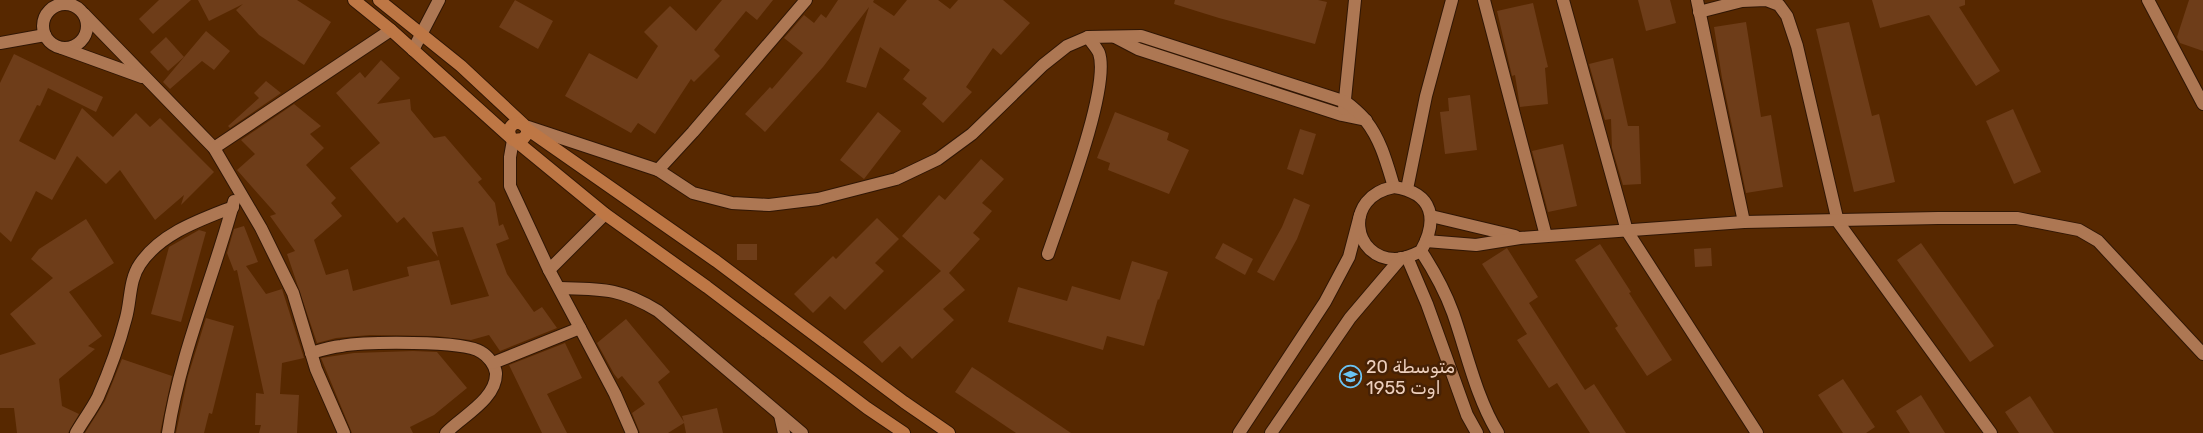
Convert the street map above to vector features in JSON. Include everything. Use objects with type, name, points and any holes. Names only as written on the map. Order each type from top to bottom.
[{"type":"main road","points":[[354,0],[391,30],[514,139],[605,214],[707,287],[867,408],[904,433]]},
{"type":"main road","points":[[379,0],[461,66],[525,126]]},
{"type":"main road","points":[[514,139],[508,132],[510,126],[518,122],[716,261],[904,402],[949,433]]},
{"type":"street","points":[[413,50],[439,0]]},
{"type":"street","points":[[658,170],[694,132],[806,0]]},
{"type":"street","points":[[1342,116],[1346,102],[1355,0]]},
{"type":"street","points":[[1401,188],[1452,0]]},
{"type":"street","points":[[1484,0],[1546,236]]},
{"type":"street","points":[[1563,0],[1627,231],[1757,433]]},
{"type":"street","points":[[1744,222],[1698,6],[1766,0],[1778,6],[1787,16],[1797,46],[1838,222],[1991,433]]},
{"type":"street","points":[[2148,0],[2203,104]]},
{"type":"street","points":[[146,79],[55,46],[45,35],[44,21],[47,14],[52,9],[66,2],[84,14],[214,148],[261,228],[293,293],[316,369],[344,433]]},
{"type":"street","points":[[62,48],[70,48],[82,41],[87,27],[84,14]]},
{"type":"street","points":[[214,148],[391,30]]},
{"type":"street","points":[[0,43],[45,35]]},
{"type":"street","points":[[525,126],[658,170],[693,193],[732,202],[769,205],[818,199],[896,179],[938,159],[972,134],[1043,65],[1067,46],[1088,37],[1112,35],[1141,36],[1346,102],[1366,120],[1401,188]]},
{"type":"street","points":[[1112,35],[1138,49],[1342,116],[1366,120]]},
{"type":"street","points":[[1048,254],[1095,111],[1100,74],[1099,54],[1088,37]]},
{"type":"street","points":[[514,139],[510,157],[510,186],[550,270],[615,394],[632,433]]},
{"type":"street","points":[[168,433],[172,404],[238,187]]},
{"type":"street","points":[[1239,433],[1325,302],[1349,257],[1364,204],[1373,194],[1382,189],[1401,188],[1418,194],[1426,204],[1431,216],[1431,230],[1424,246],[1445,294],[1472,374],[1498,433]]},
{"type":"street","points":[[76,433],[97,398],[112,360],[127,316],[131,284],[140,264],[156,246],[188,225],[233,207]]},
{"type":"street","points":[[550,270],[605,214]]},
{"type":"street","points":[[1360,215],[1361,234],[1372,250],[1382,257],[1404,258]]},
{"type":"street","points":[[1431,216],[1520,238]]},
{"type":"street","points":[[1271,433],[1350,318],[1404,258],[1424,246],[1476,245],[1520,238],[1744,222],[2017,218],[2079,230],[2098,241],[2203,354]]},
{"type":"street","points":[[1404,258],[1427,304],[1467,415],[1477,433]]},
{"type":"street","points":[[560,288],[608,290],[637,298],[658,311],[740,378],[802,433]]},
{"type":"street","points":[[493,363],[580,328]]},
{"type":"street","points":[[311,353],[341,346],[410,343],[466,347],[480,351],[493,363],[496,374],[492,387],[482,405],[446,433]]},
{"type":"street","points":[[780,415],[784,433]]},
{"type":"building","points":[[159,0],[191,0],[153,34],[139,19]]},
{"type":"building","points":[[198,0],[297,0],[331,22],[304,65],[259,35],[236,10],[243,4],[209,21]]},
{"type":"building","points":[[515,0],[553,21],[538,49],[499,27]]},
{"type":"building","points":[[722,0],[773,0],[757,20],[746,11],[714,50],[720,56],[694,82],[691,79],[655,134],[638,123],[631,133],[565,96],[589,53],[637,79],[658,46],[644,32],[670,6],[696,31]]},
{"type":"building","points":[[838,0],[874,0],[873,2],[894,16],[907,0],[938,0],[950,9],[958,0],[1003,0],[1030,23],[1001,55],[993,48],[966,87],[972,92],[943,123],[922,104],[927,98],[903,79],[910,70],[880,47],[866,88],[846,82],[869,7],[823,67],[765,132],[745,114],[770,87],[772,89],[803,53],[784,38],[804,15],[814,23],[821,14],[826,18]]},
{"type":"building","points":[[1175,0],[1318,0],[1327,2],[1315,44],[1174,4]]},
{"type":"building","points":[[1638,0],[1670,0],[1676,23],[1646,31]]},
{"type":"building","points":[[1872,0],[1965,0],[1965,5],[1959,7],[2000,71],[1976,86],[1929,15],[1880,28]]},
{"type":"building","points":[[2189,0],[2203,0],[2203,51],[2180,43],[2177,37]]},
{"type":"building","points":[[1533,3],[1548,67],[1545,68],[1548,104],[1520,107],[1515,75],[1512,76],[1497,11]]},
{"type":"building","points":[[1746,22],[1761,117],[1771,115],[1783,187],[1746,193],[1722,78],[1714,27]]},
{"type":"building","points":[[1849,22],[1872,116],[1879,114],[1895,182],[1854,192],[1816,29]]},
{"type":"building","points":[[206,31],[230,51],[214,70],[202,61],[170,89],[163,82]]},
{"type":"building","points":[[166,37],[184,57],[168,71],[150,52]]},
{"type":"building","points":[[14,54],[103,97],[96,112],[48,88],[40,106],[37,105],[19,141],[55,160],[82,108],[113,137],[136,113],[150,127],[160,118],[214,172],[181,205],[184,195],[155,220],[120,170],[106,184],[77,156],[52,200],[36,191],[11,242],[0,232],[0,83]]},
{"type":"building","points":[[1613,58],[1628,126],[1639,126],[1641,184],[1623,185],[1612,148],[1611,119],[1605,120],[1589,64]]},
{"type":"building","points":[[381,60],[400,78],[377,104],[410,99],[411,110],[434,138],[445,136],[482,179],[478,182],[495,203],[499,226],[503,224],[509,239],[496,244],[507,274],[534,312],[542,307],[557,328],[500,351],[489,335],[471,340],[436,336],[370,335],[336,338],[317,343],[287,254],[295,251],[270,216],[276,214],[237,170],[255,154],[241,140],[294,104],[321,126],[310,134],[324,148],[306,165],[336,198],[331,203],[342,216],[314,240],[326,275],[348,269],[353,291],[409,276],[407,267],[439,260],[451,305],[489,296],[463,227],[432,232],[438,257],[404,217],[397,223],[350,168],[380,143],[336,93],[360,72],[365,78]]},
{"type":"building","points":[[266,81],[281,93],[230,128],[228,126],[259,98],[254,93]]},
{"type":"building","points":[[1470,95],[1477,150],[1445,154],[1440,112],[1449,111],[1448,98]]},
{"type":"building","points":[[2013,109],[2041,172],[2014,184],[1986,121]]},
{"type":"building","points":[[878,112],[901,131],[864,179],[840,160]]},
{"type":"building","points":[[1115,112],[1169,133],[1167,140],[1189,150],[1169,194],[1108,170],[1110,163],[1097,158]]},
{"type":"building","points":[[1300,129],[1316,134],[1303,175],[1287,169]]},
{"type":"building","points":[[1563,144],[1577,206],[1548,212],[1532,151]]},
{"type":"building","points":[[981,159],[1004,179],[982,203],[992,211],[973,233],[980,239],[949,273],[965,290],[943,309],[954,320],[912,359],[900,346],[882,363],[863,342],[941,271],[902,236],[939,195],[945,200]]},
{"type":"building","points":[[1294,198],[1310,205],[1297,239],[1274,281],[1257,272],[1282,227]]},
{"type":"building","points":[[877,218],[899,239],[875,263],[884,271],[845,310],[830,296],[813,313],[794,294],[833,256],[836,259]]},
{"type":"building","points":[[86,219],[114,263],[69,292],[102,336],[88,346],[95,349],[59,379],[62,406],[79,414],[68,433],[17,433],[14,408],[0,408],[0,355],[36,344],[10,314],[53,278],[31,259],[39,249]]},
{"type":"building","points":[[244,226],[258,262],[246,266],[266,294],[282,289],[304,358],[282,363],[280,394],[299,395],[297,433],[259,433],[261,425],[255,425],[256,393],[264,394],[237,270],[234,271],[227,253],[234,229]]},
{"type":"building","points":[[199,230],[206,232],[181,322],[151,314],[169,247]]},
{"type":"building","points":[[1223,243],[1253,259],[1245,275],[1215,258]]},
{"type":"building","points":[[1921,243],[1994,346],[1970,362],[1897,260]]},
{"type":"building","points":[[737,244],[757,244],[757,260],[737,260]]},
{"type":"building","points":[[1600,244],[1672,360],[1647,376],[1615,328],[1618,326],[1575,260]]},
{"type":"building","points":[[1507,248],[1538,297],[1529,303],[1585,390],[1594,384],[1626,433],[1590,433],[1557,383],[1549,388],[1517,340],[1527,334],[1482,264]]},
{"type":"building","points":[[1711,248],[1712,266],[1695,267],[1694,249]]},
{"type":"building","points":[[1132,261],[1168,272],[1144,346],[1107,336],[1103,350],[1008,322],[1018,287],[1067,301],[1072,286],[1120,300]]},
{"type":"building","points":[[206,318],[234,326],[212,414],[209,413],[204,433],[176,433],[188,376]]},
{"type":"building","points":[[626,319],[670,372],[658,382],[684,422],[682,416],[717,408],[723,433],[686,433],[684,423],[668,433],[640,433],[632,413],[645,404],[622,376],[618,379],[614,374],[597,343]]},
{"type":"building","points":[[565,343],[582,378],[547,394],[567,433],[542,433],[509,365]]},
{"type":"building","points":[[437,352],[467,388],[434,415],[410,427],[413,433],[352,433],[321,358],[354,353]]},
{"type":"building","points":[[122,359],[172,376],[160,433],[85,433],[105,401]]},
{"type":"building","points":[[972,367],[1071,433],[1016,433],[955,392]]},
{"type":"building","points":[[1843,379],[1875,427],[1866,433],[1843,433],[1818,395]]},
{"type":"building","points":[[1921,395],[1945,433],[1910,433],[1896,411]]},
{"type":"building","points":[[2030,396],[2054,433],[2019,433],[2005,412]]},
{"type":"place","name":"متوسطة 20 اوت 1955","points":[[1350,377]]}]
